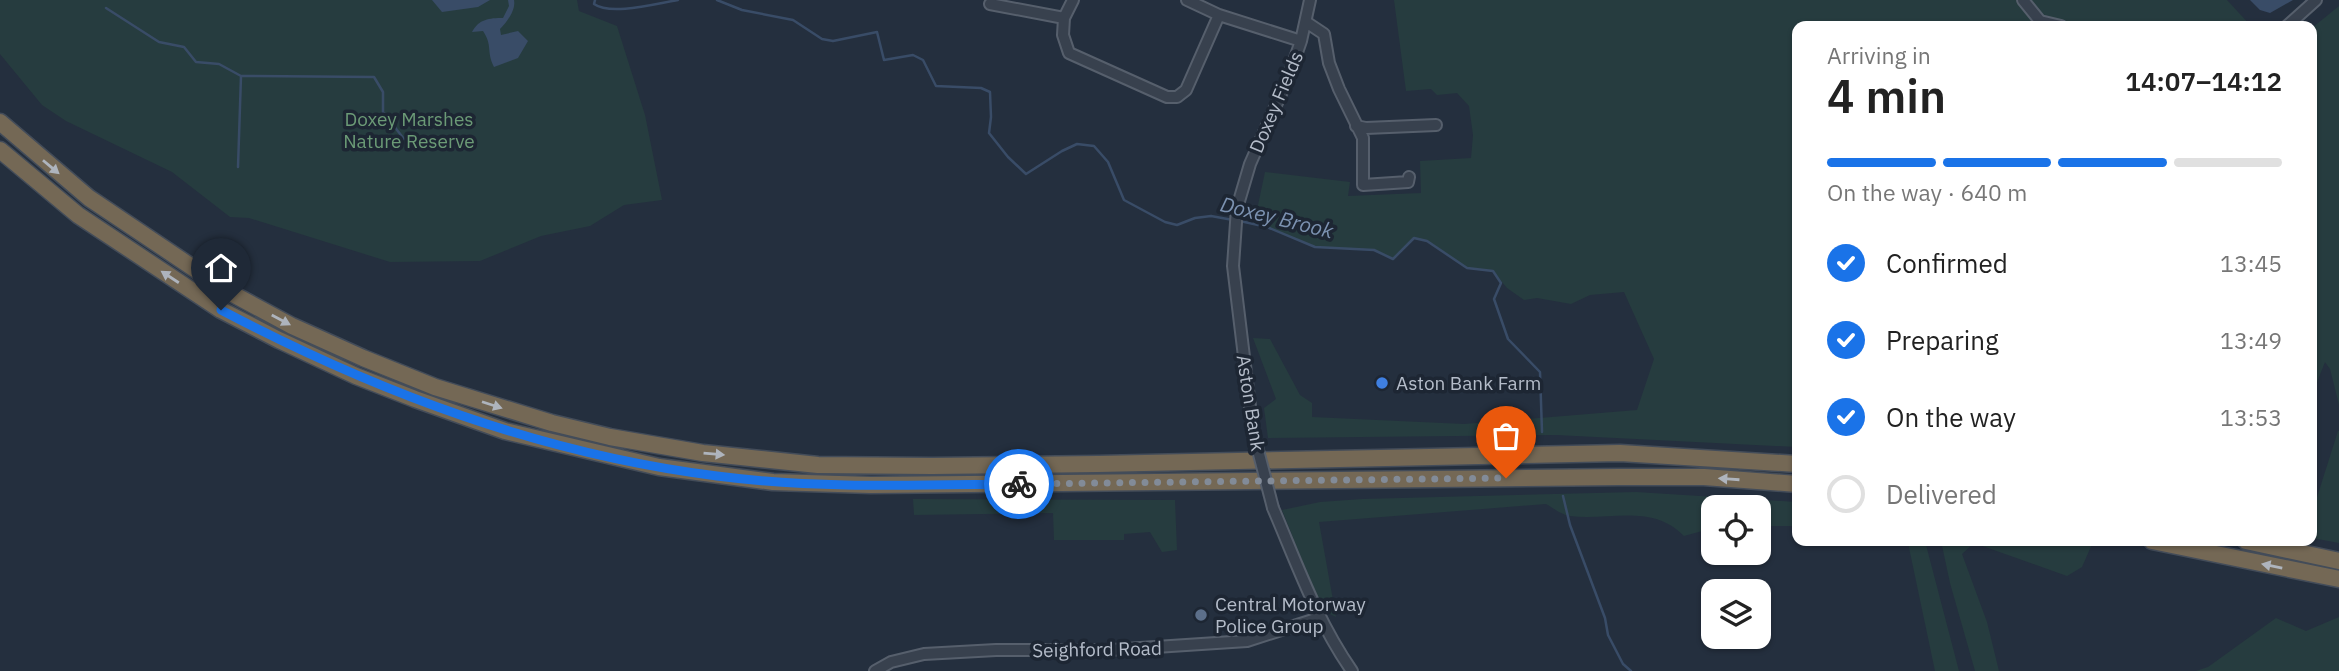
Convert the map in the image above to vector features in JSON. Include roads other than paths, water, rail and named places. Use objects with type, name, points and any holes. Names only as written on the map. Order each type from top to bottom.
[{"type":"highway","points":[[0,122],[100,206],[229,292],[292,326],[435,387],[552,423],[610,437],[703,453],[818,465],[1111,464],[1620,453],[1792,464]]},
{"type":"highway","points":[[0,150],[78,215],[221,310],[279,340],[356,376],[495,428],[659,467],[773,482],[871,485],[1572,477],[1704,477],[1792,484]]},
{"type":"highway","points":[[2177,546],[2339,579]]},
{"type":"highway","points":[[2269,546],[2339,561]]},
{"type":"street","points":[[1073,0],[1064,18],[1063,35],[1069,52],[1167,97],[1177,97],[1186,90],[1219,15]]},
{"type":"street","name":"Doxey Fields","points":[[1187,0],[1219,15],[1301,41],[1288,78],[1250,164],[1237,208]]},
{"type":"street","points":[[1301,41],[1310,0]]},
{"type":"street","points":[[2023,0],[2040,21]]},
{"type":"street","points":[[2293,21],[2316,0]]},
{"type":"street","points":[[990,4],[1064,18]]},
{"type":"street","points":[[1306,22],[1324,34],[1333,72],[1363,138],[1363,185],[1408,182],[1409,177]]},
{"type":"street","points":[[1356,126],[1366,128],[1436,125]]},
{"type":"street","name":"Aston Bank","points":[[1237,208],[1233,266],[1253,431],[1273,508],[1319,618],[1352,671]]},
{"type":"street","name":"Seighford Road","points":[[874,671],[891,662],[924,654],[996,650],[1110,650],[1247,641],[1319,618]]},
{"type":"water","points":[[432,0],[490,0],[478,7],[442,12]]},
{"type":"water","points":[[508,0],[514,0],[514,8],[500,29],[501,35],[518,31],[528,41],[518,58],[494,67],[483,31],[472,32],[485,20],[503,18],[509,6]]},
{"type":"water","points":[[2250,0],[2293,0],[2270,13],[2260,10]]},
{"type":"waterway","name":"Doxey Brook","points":[[595,0],[594,4],[611,9],[635,8],[678,0]]},
{"type":"waterway","name":"Doxey Brook","points":[[717,0],[742,10],[793,20],[822,39],[833,41],[877,32],[884,60],[913,55],[923,60],[936,86],[981,88],[990,92],[989,133],[1026,174],[1077,144],[1094,146],[1108,162],[1124,200],[1165,222],[1177,225],[1195,218],[1211,216],[1233,220]]},
{"type":"waterway","points":[[106,8],[159,42],[184,47],[196,62],[219,64],[241,76],[374,77],[383,92],[383,112],[404,139]]},
{"type":"waterway","points":[[238,167],[241,76]]},
{"type":"waterway","name":"Doxey Brook","points":[[1240,221],[1267,227],[1315,247],[1374,250],[1393,259],[1414,238],[1427,241],[1467,268],[1493,271],[1501,283],[1494,299],[1508,339],[1540,372],[1542,432]]},
{"type":"waterway","name":"Doxey Brook","points":[[1563,496],[1570,525],[1605,618],[1608,635],[1623,664],[1631,671]]},
{"type":"place","name":"Aston Bank Farm","points":[[1382,383]]},
{"type":"place","name":"Central Motorway Police Group","points":[[1201,615]]},
{"type":"park label","name":"Doxey Marshes Nature Reserve","points":[[409,130]]}]
